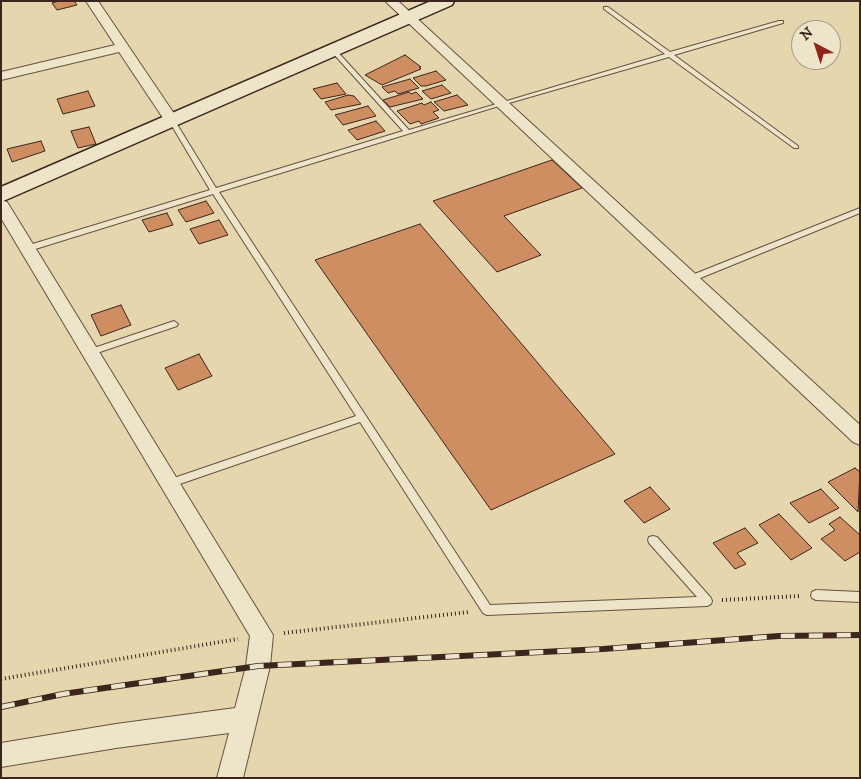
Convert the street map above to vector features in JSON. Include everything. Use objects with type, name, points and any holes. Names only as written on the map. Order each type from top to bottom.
[{"type":"street","points":[[92,1],[172,121]]},
{"type":"street","points":[[391,1],[860,437]]},
{"type":"street","points":[[1,195],[446,1]]},
{"type":"street","points":[[1,76],[123,47]]},
{"type":"street","points":[[1,205],[29,248],[262,635],[258,666],[243,719],[230,778]]},
{"type":"street","points":[[1,755],[116,736],[243,719]]},
{"type":"lane","points":[[606,8],[796,147]]},
{"type":"lane","points":[[29,248],[500,104],[781,22]]},
{"type":"lane","points":[[333,50],[408,132]]},
{"type":"lane","points":[[172,121],[215,192],[487,610],[707,600]]},
{"type":"lane","points":[[690,279],[860,210]]},
{"type":"lane","points":[[91,352],[174,324]]},
{"type":"lane","points":[[171,484],[362,418]]},
{"type":"lane","points":[[653,540],[707,600]]},
{"type":"lane","points":[[816,595],[860,597]]},
{"type":"path","points":[[707,600],[816,595]]},
{"type":"path","points":[[1,679],[262,635],[487,610]]},
{"type":"building","points":[[74,1],[77,5],[57,10],[52,3]]},
{"type":"building","points":[[405,55],[421,67],[419,67],[421,69],[382,85],[365,75]]},
{"type":"building","points":[[436,71],[446,80],[421,86],[413,78]]},
{"type":"building","points":[[410,79],[419,88],[398,94],[395,91],[388,93],[382,87]]},
{"type":"building","points":[[337,83],[346,94],[321,99],[313,89]]},
{"type":"building","points":[[442,85],[451,93],[431,99],[422,91]]},
{"type":"building","points":[[88,91],[95,106],[63,114],[57,99]]},
{"type":"building","points":[[409,92],[411,94],[416,92],[423,99],[390,107],[383,100]]},
{"type":"building","points":[[348,95],[354,96],[361,104],[331,110],[325,102]]},
{"type":"building","points":[[457,95],[468,105],[444,111],[434,102]]},
{"type":"building","points":[[431,102],[439,110],[433,112],[439,118],[421,124],[419,121],[410,124],[397,111],[422,103],[424,105]]},
{"type":"building","points":[[368,106],[376,116],[343,125],[335,115]]},
{"type":"building","points":[[376,121],[385,131],[357,140],[348,130]]},
{"type":"building","points":[[89,127],[96,144],[78,148],[71,131]]},
{"type":"building","points":[[41,141],[45,151],[12,162],[7,149]]},
{"type":"building","points":[[552,160],[582,188],[504,216],[541,255],[497,272],[433,201]]},
{"type":"building","points":[[206,201],[214,213],[186,222],[178,210]]},
{"type":"building","points":[[167,213],[173,225],[149,232],[142,220]]},
{"type":"building","points":[[219,220],[228,235],[199,244],[190,229]]},
{"type":"building","points":[[420,224],[615,454],[491,510],[315,260]]},
{"type":"building","points":[[121,305],[131,325],[101,336],[91,315]]},
{"type":"building","points":[[199,354],[212,376],[178,390],[165,368]]},
{"type":"building","points":[[855,468],[860,472],[858,512],[828,482]]},
{"type":"building","points":[[650,487],[670,509],[644,523],[624,501]]},
{"type":"building","points":[[821,489],[839,508],[809,523],[790,503]]},
{"type":"building","points":[[779,514],[812,548],[791,560],[759,525]]},
{"type":"building","points":[[840,517],[860,535],[860,552],[845,561],[821,539],[835,530],[829,524]]},
{"type":"building","points":[[745,528],[758,543],[737,553],[746,564],[735,569],[713,543]]},
{"type":"railway","points":[[1,707],[63,694],[258,666],[603,649],[779,636],[860,635]]}]
